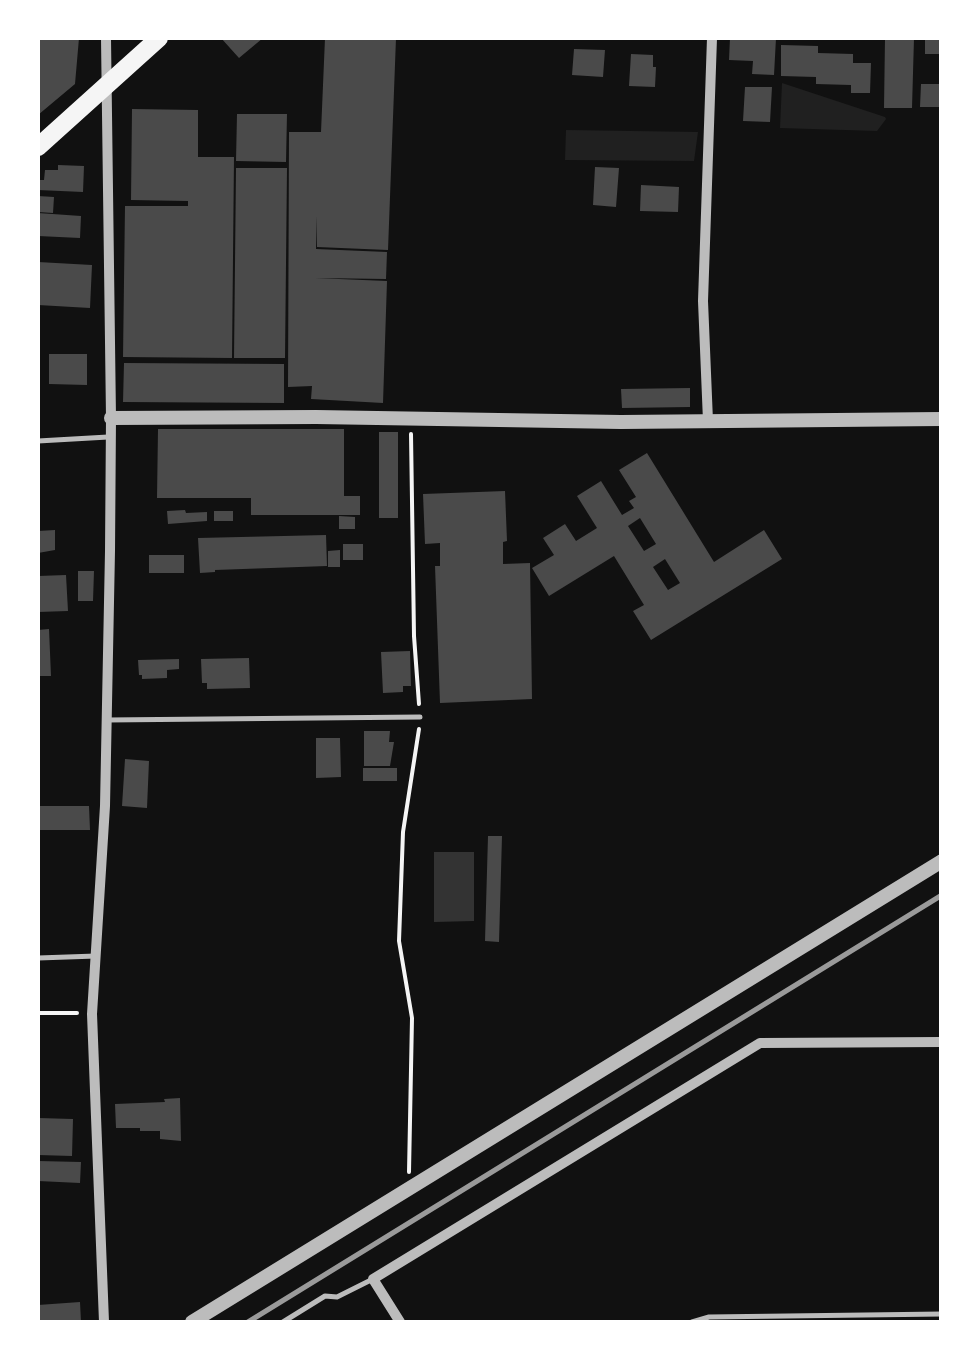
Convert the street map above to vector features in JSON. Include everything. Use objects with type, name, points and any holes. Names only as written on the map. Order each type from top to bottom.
[{"type":"highway","points":[[38,147],[160,38]]},
{"type":"street","points":[[104,1322],[92,1014],[107,720],[111,418],[106,38]]},
{"type":"street","points":[[708,421],[703,300],[712,38]]},
{"type":"street","points":[[111,418],[942,418]]},
{"type":"street","points":[[192,1322],[942,861]]},
{"type":"street","points":[[400,1322],[373,1279],[760,1043],[942,1042]]},
{"type":"lane","points":[[38,441],[111,437]]},
{"type":"lane","points":[[107,720],[420,717]]},
{"type":"lane","points":[[38,958],[96,956]]},
{"type":"lane","points":[[283,1322],[326,1296],[338,1297],[373,1279]]},
{"type":"lane","points":[[692,1322],[709,1317],[942,1314]]},
{"type":"path","points":[[408,1190],[412,1018],[399,941],[403,832],[420,717],[414,636],[412,420]]},
{"type":"path","points":[[38,1012],[92,1014]]},
{"type":"shaded area","points":[[782,83],[886,119],[877,131],[780,128]]},
{"type":"shaded area","points":[[566,130],[698,132],[694,161],[565,160]]},
{"type":"shaded area","points":[[434,852],[474,852],[474,921],[434,922]]},
{"type":"building","points":[[38,38],[79,38],[75,84],[38,115]]},
{"type":"building","points":[[221,38],[263,38],[239,58]]},
{"type":"building","points":[[325,38],[396,38],[388,250],[317,247],[317,216],[316,249],[387,252],[386,279],[315,278],[387,281],[383,403],[311,399],[312,386],[288,387],[289,132],[321,132]]},
{"type":"building","points":[[730,38],[776,38],[774,75],[752,74],[753,61],[729,60]]},
{"type":"building","points":[[885,38],[914,38],[912,108],[884,108]]},
{"type":"building","points":[[925,38],[942,38],[942,54],[925,54]]},
{"type":"building","points":[[781,45],[818,46],[818,53],[853,54],[853,63],[871,63],[870,93],[851,93],[851,85],[816,84],[816,77],[781,76]]},
{"type":"building","points":[[574,49],[605,50],[603,77],[572,75]]},
{"type":"building","points":[[631,54],[653,55],[655,87],[629,86]]},
{"type":"building","points":[[921,84],[942,84],[942,107],[920,107]]},
{"type":"building","points":[[745,87],[772,87],[770,122],[743,121]]},
{"type":"building","points":[[132,109],[198,110],[198,157],[234,157],[232,358],[123,357],[125,206],[188,206],[188,201],[131,200]]},
{"type":"building","points":[[237,114],[287,114],[286,162],[236,161]]},
{"type":"building","points":[[58,165],[84,166],[83,192],[38,190],[38,180],[44,180],[45,170],[58,170]]},
{"type":"building","points":[[595,167],[619,168],[616,207],[593,205]]},
{"type":"building","points":[[236,168],[287,168],[285,358],[234,358]]},
{"type":"building","points":[[641,185],[679,187],[678,212],[640,211]]},
{"type":"building","points":[[38,196],[54,197],[53,213],[38,212]]},
{"type":"building","points":[[38,213],[81,216],[80,238],[38,236]]},
{"type":"building","points":[[38,262],[92,265],[90,308],[38,305]]},
{"type":"building","points":[[49,354],[87,354],[87,385],[49,384]]},
{"type":"building","points":[[124,363],[284,364],[284,403],[123,402]]},
{"type":"building","points":[[690,388],[690,407],[622,408],[621,389]]},
{"type":"building","points":[[158,429],[344,429],[344,496],[360,496],[360,515],[251,515],[251,498],[157,498]]},
{"type":"building","points":[[379,432],[398,432],[398,518],[379,518]]},
{"type":"building","points":[[647,453],[714,562],[764,530],[782,559],[651,640],[633,611],[644,605],[614,556],[549,596],[532,568],[554,555],[543,538],[565,524],[576,541],[597,528],[577,496],[601,481],[622,515],[634,508],[629,501],[636,497],[619,470]],"holes":[[[640,518],[656,544],[644,551],[628,526]],[[665,559],[680,583],[668,590],[653,567]]]},
{"type":"building","points":[[505,491],[507,541],[503,542],[503,564],[530,563],[532,699],[440,703],[435,566],[440,566],[440,543],[425,544],[423,494]]},
{"type":"building","points":[[167,511],[207,512],[207,521],[168,524]]},
{"type":"building","points":[[214,511],[233,511],[233,521],[214,521]]},
{"type":"building","points":[[339,516],[355,517],[355,529],[339,529]]},
{"type":"building","points":[[55,530],[55,550],[38,553],[38,531]]},
{"type":"building","points":[[326,535],[327,566],[200,573],[198,538]]},
{"type":"building","points":[[343,544],[363,544],[363,560],[343,560]]},
{"type":"building","points":[[340,550],[340,567],[328,567],[328,551]]},
{"type":"building","points":[[149,555],[184,555],[184,573],[149,573]]},
{"type":"building","points":[[78,571],[94,571],[93,601],[78,601]]},
{"type":"building","points":[[66,575],[68,611],[38,612],[38,576]]},
{"type":"building","points":[[49,629],[51,676],[38,676],[38,630]]},
{"type":"building","points":[[410,651],[411,686],[403,686],[403,692],[383,693],[381,652]]},
{"type":"building","points":[[249,658],[250,688],[207,689],[207,683],[202,683],[201,659]]},
{"type":"building","points":[[179,659],[179,669],[167,670],[167,678],[142,679],[139,675],[138,660]]},
{"type":"building","points":[[364,731],[390,731],[389,742],[394,742],[390,766],[364,766]]},
{"type":"building","points":[[316,738],[340,738],[341,777],[316,778]]},
{"type":"building","points":[[125,759],[149,761],[147,808],[122,806]]},
{"type":"building","points":[[363,768],[397,768],[397,781],[363,781]]},
{"type":"building","points":[[38,806],[89,806],[90,830],[38,830]]},
{"type":"building","points":[[488,836],[502,836],[499,942],[485,941]]},
{"type":"building","points":[[180,1098],[181,1141],[160,1139],[160,1131],[116,1128],[115,1104]]},
{"type":"building","points":[[38,1118],[73,1119],[72,1156],[38,1155]]},
{"type":"building","points":[[38,1161],[81,1162],[80,1183],[38,1181]]},
{"type":"building","points":[[80,1302],[81,1322],[38,1322],[38,1305]]},
{"type":"railway","points":[[248,1322],[942,895]]}]
